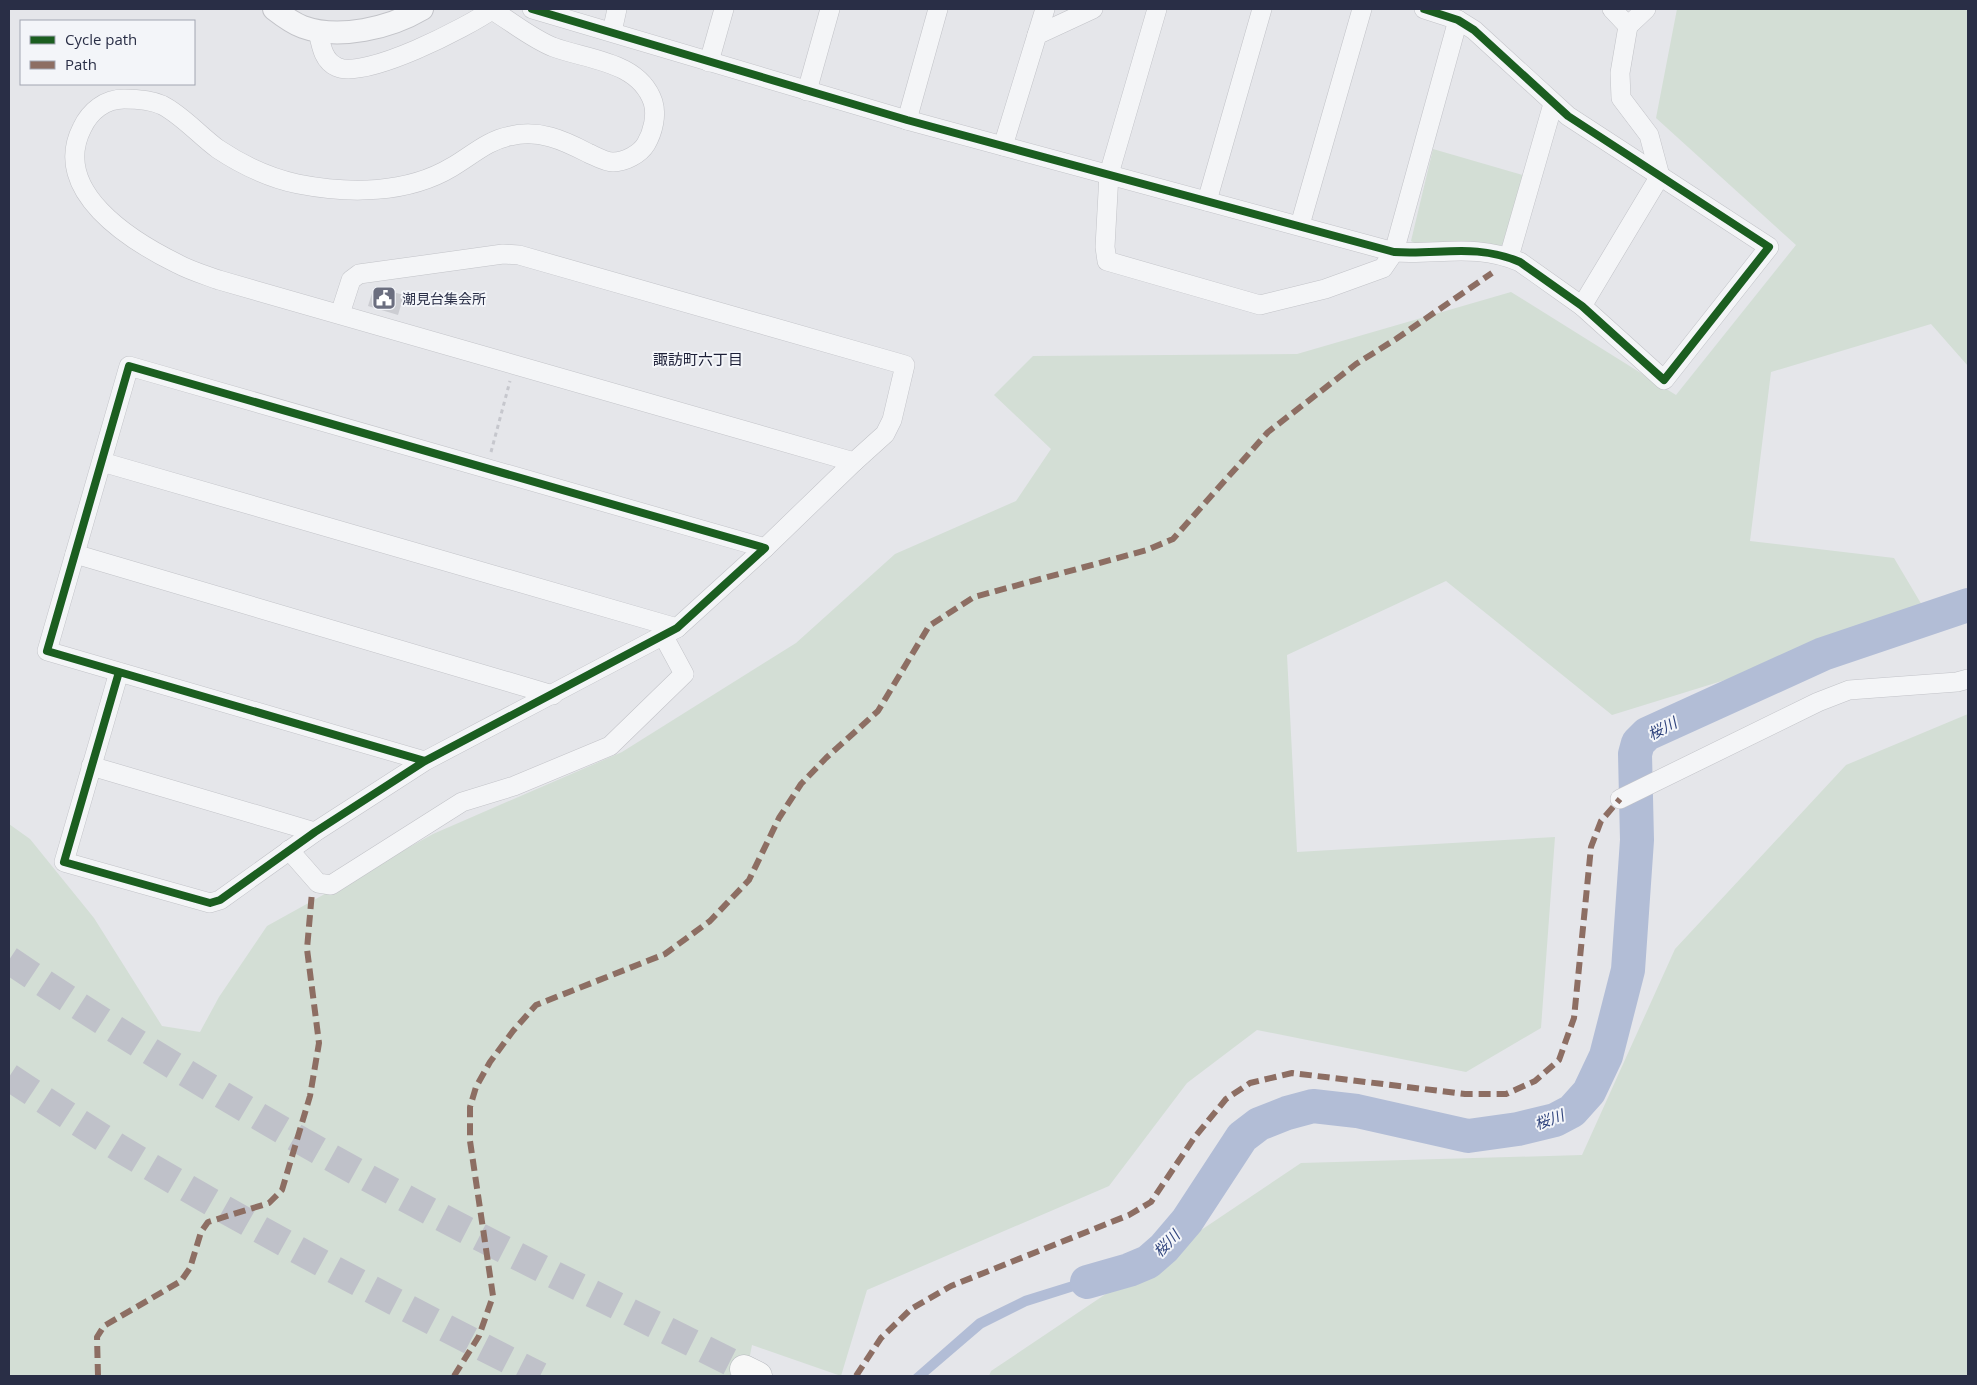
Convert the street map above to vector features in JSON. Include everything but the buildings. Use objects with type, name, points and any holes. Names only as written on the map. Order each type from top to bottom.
[{"type":"street","points":[[274,9],[302,27],[318,31],[346,32],[374,29],[396,22],[422,9]]},
{"type":"street","points":[[318,31],[324,56],[336,67],[347,70],[362,69],[431,44],[496,9],[533,37],[552,46],[624,69],[638,78],[649,90],[656,110],[653,127],[645,146],[628,159],[612,162],[546,135],[525,134],[508,136],[485,146],[450,168],[414,184],[373,190],[332,189],[296,183],[247,166],[218,148],[162,105],[139,100],[120,99],[102,105],[88,117],[79,135],[74,156],[80,182],[99,211],[135,240],[179,265],[218,280],[854,462]]},
{"type":"street","points":[[532,9],[907,120],[1394,252],[1418,254],[1458,250],[1489,252],[1509,257],[1520,262],[1582,306],[1664,380],[1769,247],[1592,133],[1553,104],[1474,30],[1458,20],[1424,9]]},
{"type":"street","points":[[612,32],[617,9]]},
{"type":"street","points":[[709,62],[724,9]]},
{"type":"street","points":[[806,91],[830,9]]},
{"type":"street","points":[[907,120],[938,9]]},
{"type":"street","points":[[1003,146],[1044,9]]},
{"type":"street","points":[[1037,35],[1092,9]]},
{"type":"street","points":[[1157,9],[1110,174],[1105,238],[1107,261],[1260,305],[1325,289],[1383,268],[1394,252],[1458,20]]},
{"type":"street","points":[[1207,201],[1262,9]]},
{"type":"street","points":[[1300,225],[1362,9]]},
{"type":"street","points":[[1612,9],[1628,26]]},
{"type":"street","points":[[1582,306],[1660,176],[1649,135],[1621,98],[1620,73],[1628,26],[1646,9]]},
{"type":"street","points":[[1509,257],[1553,104]]},
{"type":"street","points":[[119,672],[64,862],[210,903],[220,900],[288,850],[425,761],[670,632],[765,548],[885,434],[892,420],[905,365],[519,255],[503,254],[359,274],[351,280],[340,314]]},
{"type":"street","points":[[425,761],[47,651],[129,366],[765,548]]},
{"type":"street","points":[[102,462],[670,632]]},
{"type":"street","points":[[75,554],[553,695]]},
{"type":"street","points":[[288,850],[318,883],[331,885],[462,802],[514,786],[610,746],[684,674],[670,632]]},
{"type":"street","points":[[1620,799],[1818,702],[1849,690],[1957,682],[1968,679]]},
{"type":"street","points":[[91,766],[315,832]]},
{"type":"path","points":[[486,468],[514,364]]},
{"type":"shaded area","points":[[1677,9],[1968,9],[1968,366],[1931,324],[1771,372],[1750,541],[1894,558],[1929,617],[1612,715],[1446,581],[1287,655],[1297,852],[1555,837],[1541,1028],[1466,1072],[1257,1030],[1187,1083],[1109,1186],[867,1290],[841,1376],[752,1345],[746,1376],[9,1376],[9,824],[30,839],[94,918],[162,1026],[200,1032],[219,997],[267,926],[433,834],[622,752],[796,643],[895,554],[1016,501],[1051,449],[994,395],[1033,356],[1297,354],[1511,292],[1676,395],[1796,245],[1656,118]]},
{"type":"shaded area","points":[[1433,149],[1526,176],[1507,242],[1500,246],[1424,248],[1411,241]]},
{"type":"shaded area","points":[[1968,714],[1968,1376],[989,1376],[991,1371],[1301,1163],[1582,1155],[1675,949],[1846,765]]},
{"type":"water","points":[[1127,1264],[1134,1272],[1027,1306],[983,1328],[927,1376],[912,1376],[977,1319],[1024,1296]]},
{"type":"waterway","name":"桜川","points":[[1087,1282],[1129,1270],[1148,1262],[1164,1248],[1187,1221],[1242,1137],[1259,1124],[1287,1113],[1313,1106],[1357,1111],[1468,1136],[1518,1129],[1555,1120],[1572,1111],[1589,1092],[1606,1056],[1628,970],[1637,840],[1635,754],[1638,743],[1647,734],[1823,654],[1968,605]]},
{"type":"tunnel","points":[[9,960],[176,1067],[347,1167],[499,1247],[744,1369]]},
{"type":"tunnel","points":[[9,1077],[124,1151],[226,1210],[382,1295],[540,1376]]},
{"type":"marked path","points":[[454,1376],[479,1336],[493,1296],[470,1141],[470,1107],[476,1087],[490,1062],[513,1031],[536,1005],[665,954],[710,921],[749,880],[779,818],[801,784],[826,758],[878,711],[929,626],[974,597],[1147,550],[1173,539],[1268,432],[1356,364],[1492,273]]},
{"type":"marked path","points":[[856,1376],[881,1338],[911,1309],[951,1286],[1129,1215],[1151,1202],[1194,1138],[1226,1099],[1250,1083],[1292,1073],[1465,1094],[1506,1094],[1535,1081],[1559,1060],[1574,1018],[1591,847],[1601,821],[1620,799]]},
{"type":"marked path","points":[[98,1376],[97,1337],[104,1326],[181,1281],[190,1268],[201,1232],[208,1222],[269,1203],[282,1190],[310,1096],[319,1043],[307,949],[312,892]]},
{"type":"cycle path","points":[[532,9],[907,120],[1394,252],[1472,251],[1504,256],[1520,262],[1582,306],[1664,380],[1769,247],[1568,116],[1474,30],[1458,20],[1424,9]]},
{"type":"cycle path","points":[[119,672],[64,862],[210,903],[220,900],[315,832],[425,761],[677,628],[765,548],[129,366],[47,651],[425,761]]},
{"type":"place","name":"潮見台集会所","points":[[384,298]]},
{"type":"district","name":"諏訪町六丁目","points":[[698,359]]}]
